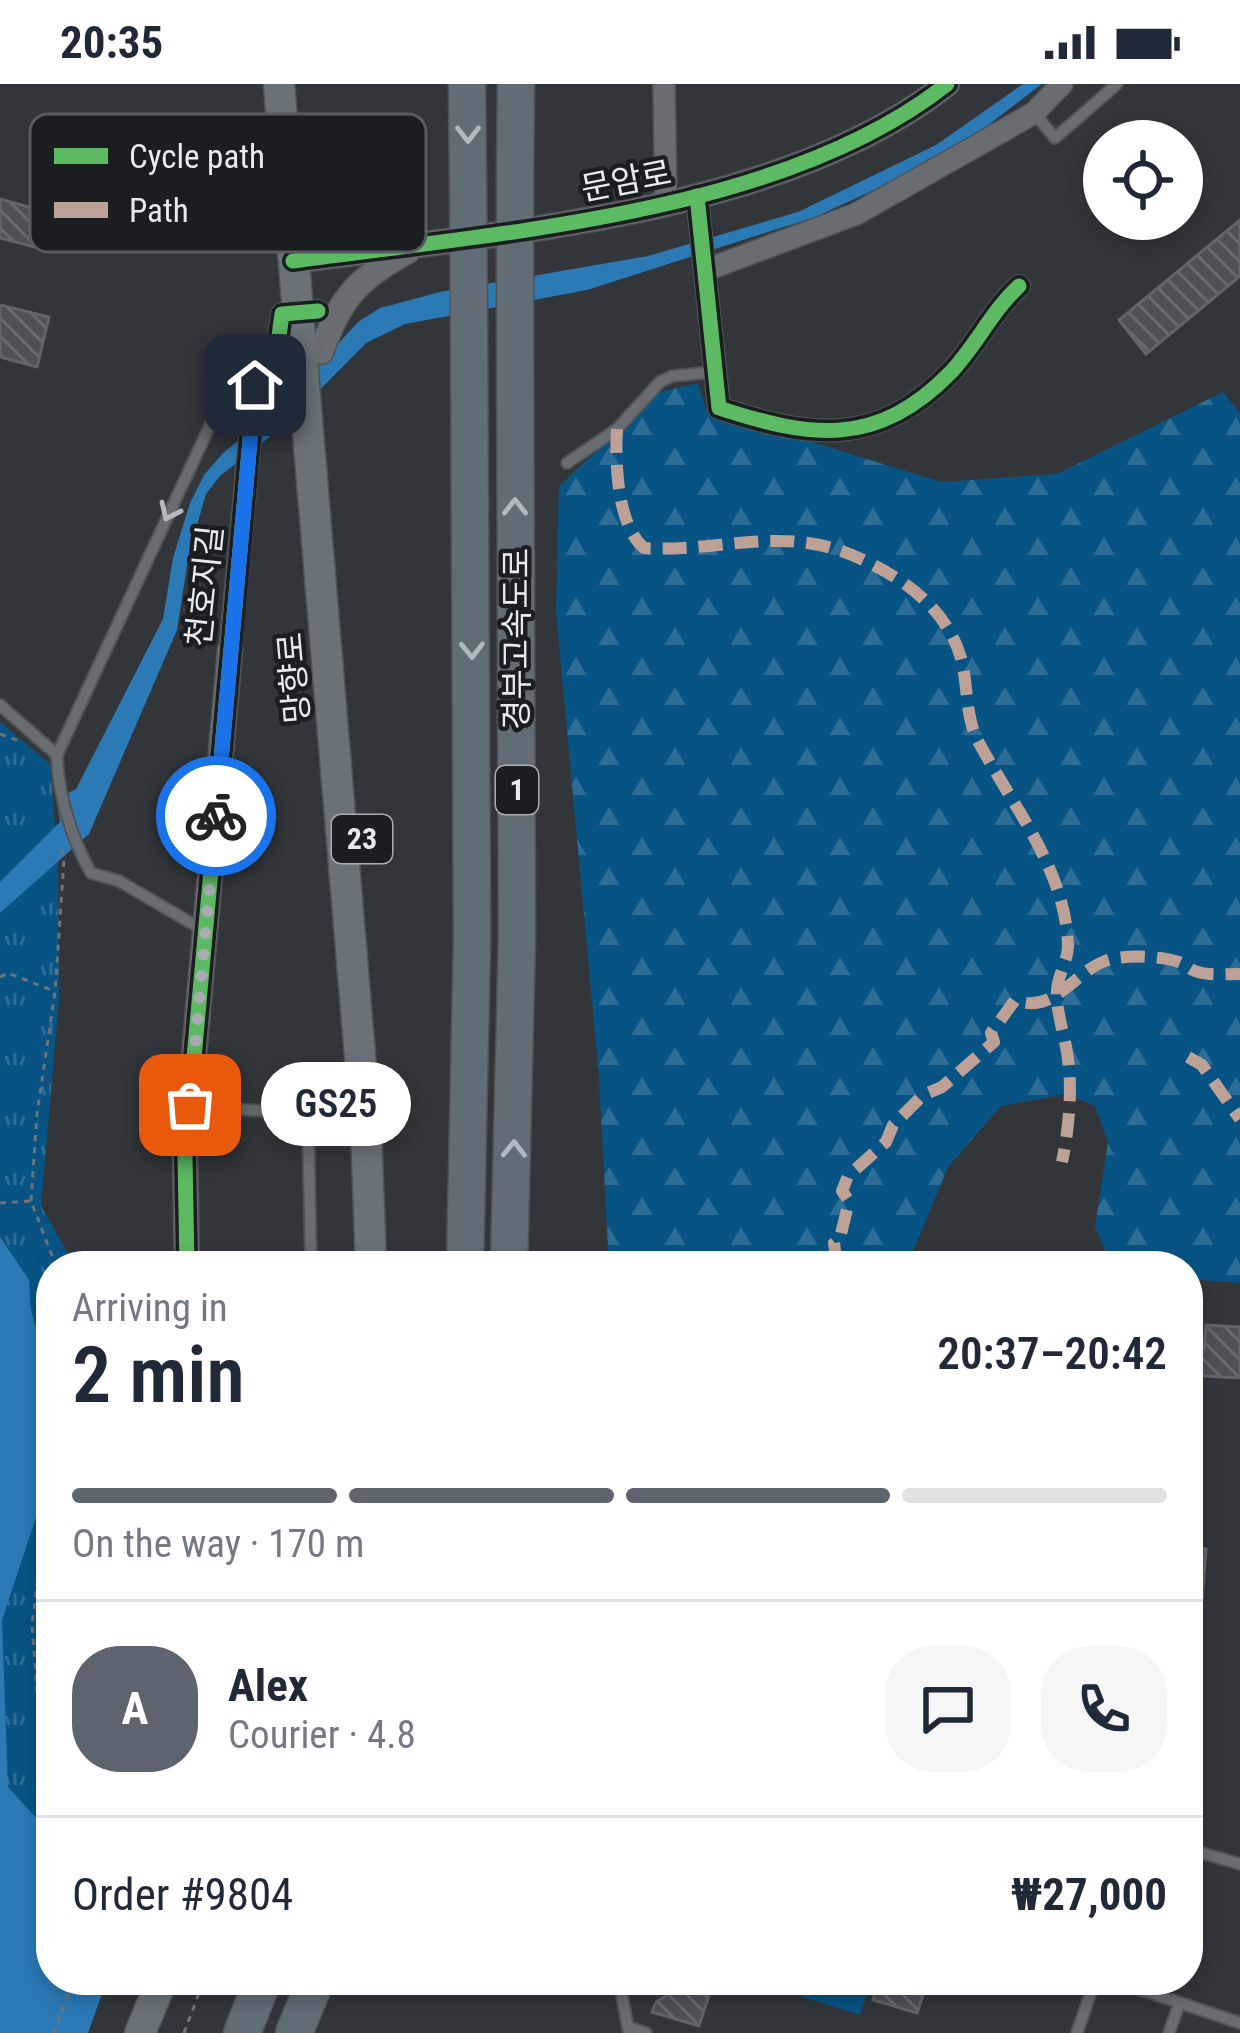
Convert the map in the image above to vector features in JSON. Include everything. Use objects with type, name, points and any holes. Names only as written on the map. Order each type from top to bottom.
[{"type":"highway","name":"경부고속도로","points":[[465,1251],[472,940],[467,84]]},
{"type":"highway","name":"경부고속도로","points":[[509,1251],[517,937],[516,84]]},
{"type":"highway","points":[[242,2033],[257,1995]]},
{"type":"highway","points":[[294,2033],[310,1995]]},
{"type":"main road","name":"망향로","points":[[279,84],[283,114]]},
{"type":"main road","name":"망향로","points":[[299,84],[302,114]]},
{"type":"main road","name":"망향로","points":[[302,252],[314,334],[370,1251]]},
{"type":"main road","name":"망향로","points":[[303,252],[303,260]]},
{"type":"main road","name":"망향로","points":[[317,421],[383,1121],[387,1251]]},
{"type":"main road","points":[[140,2033],[156,1995]]},
{"type":"main road","points":[[161,2033],[176,1995]]},
{"type":"street","points":[[664,84],[666,202]]},
{"type":"street","name":"문암로","points":[[426,242],[666,202],[699,208],[878,128],[947,84]]},
{"type":"street","points":[[705,264],[856,214],[1034,113],[1062,84]]},
{"type":"street","points":[[699,208],[719,408],[808,432],[864,428],[904,412],[952,371],[996,308],[1019,286]]},
{"type":"street","name":"문암로","points":[[303,260],[358,252]]},
{"type":"street","points":[[255,393],[273,380],[282,314],[314,334],[351,290],[408,252]]},
{"type":"street","name":"천호지길","points":[[188,1251],[185,1156],[255,393]]},
{"type":"lane","points":[[1034,113],[1055,138],[1117,84]]},
{"type":"lane","points":[[567,463],[617,429],[660,382],[672,376],[715,372]]},
{"type":"lane","points":[[206,932],[119,881],[91,873],[76,846],[57,776],[57,755],[219,406],[229,394],[255,393]]},
{"type":"lane","points":[[0,705],[57,755]]},
{"type":"lane","points":[[190,1105],[287,1113],[308,1120],[310,1251]]},
{"type":"lane","points":[[1203,1853],[1240,1864]]},
{"type":"lane","points":[[622,1995],[629,2030],[646,2033]]},
{"type":"lane","points":[[1077,2033],[1090,1995]]},
{"type":"lane","points":[[1156,1995],[1240,2024]]},
{"type":"lane","points":[[1169,2033],[1179,2003]]},
{"type":"path","points":[[0,734],[24,744]]},
{"type":"path","points":[[50,1251],[31,1201],[37,1114],[55,992],[64,860]]},
{"type":"path","points":[[0,977],[8,973],[55,992]]},
{"type":"path","points":[[0,1203],[31,1201]]},
{"type":"path","points":[[36,1593],[32,1624],[36,1675]]},
{"type":"path","points":[[53,2033],[68,1995]]},
{"type":"path","points":[[184,2033],[199,1995]]},
{"type":"green space","points":[[698,383],[706,409],[941,482],[1057,474],[1223,392],[1240,413],[1240,1283],[1203,1280],[1203,1251],[1105,1251],[1095,1227],[1108,1142],[1095,1106],[1066,1094],[1001,1106],[948,1167],[913,1251],[608,1251],[599,1077],[556,612],[559,486],[660,392]]},
{"type":"green space","points":[[0,722],[50,764],[58,865],[59,998],[41,1206],[66,1251],[36,1251],[37,1995],[0,2033]]},
{"type":"green space","points":[[797,1995],[866,1995],[860,2015]]},
{"type":"shaded area","points":[[1023,84],[1042,84],[983,129],[911,173],[815,217],[587,290],[405,324],[366,343],[286,424],[220,476],[206,494],[189,553],[177,630],[89,834],[0,913],[0,882],[60,822],[56,799],[76,789],[163,619],[173,558],[204,475],[223,453],[283,404],[358,322],[380,308],[440,292],[648,256],[798,212],[936,145]]},
{"type":"shaded area","points":[[0,1237],[29,1280],[36,1327],[36,1517],[2,1620],[8,1787],[36,1818],[36,1995],[102,1995],[88,2033],[0,2033]]},
{"type":"building","points":[[0,199],[30,207],[30,246],[0,238]]},
{"type":"building","points":[[1240,220],[1240,276],[1146,354],[1119,320]]},
{"type":"building","points":[[0,305],[49,317],[37,367],[0,357]]},
{"type":"building","points":[[1206,1325],[1240,1327],[1240,1378],[1203,1376]]},
{"type":"building","points":[[668,1995],[709,1995],[699,2026],[652,2012],[656,2002]]},
{"type":"building","points":[[874,1995],[923,1995],[917,2013],[873,2000]]},
{"type":"marked path","points":[[617,429],[623,509],[644,548],[774,541],[826,546],[870,563],[903,583],[932,608],[954,639],[977,739],[1047,864],[1065,918],[1068,946],[1057,991],[1070,1079],[1062,1162]]},
{"type":"marked path","points":[[835,1251],[849,1201],[842,1191],[848,1176],[886,1142],[893,1125],[923,1095],[942,1087],[994,1042],[991,1033],[1015,1000],[1041,1002],[1094,967],[1121,957],[1162,958],[1200,973],[1240,974]]},
{"type":"marked path","points":[[1188,1057],[1202,1065],[1240,1119]]},
{"type":"cycle path","points":[[426,244],[635,211],[722,190],[804,163],[880,128],[947,84]]},
{"type":"cycle path","points":[[697,196],[719,408],[752,418],[783,426],[841,430],[896,414],[950,373],[1019,286]]},
{"type":"cycle path","points":[[293,261],[364,252]]},
{"type":"cycle path","points":[[187,1251],[185,1157],[255,385],[273,380],[282,314],[318,311]]},
{"type":"way so far","points":[[190,1105],[216,816]]},
{"type":"place","name":"GS25","points":[[190,1105]]},
{"type":"route","points":[[216,816],[255,385]]}]
